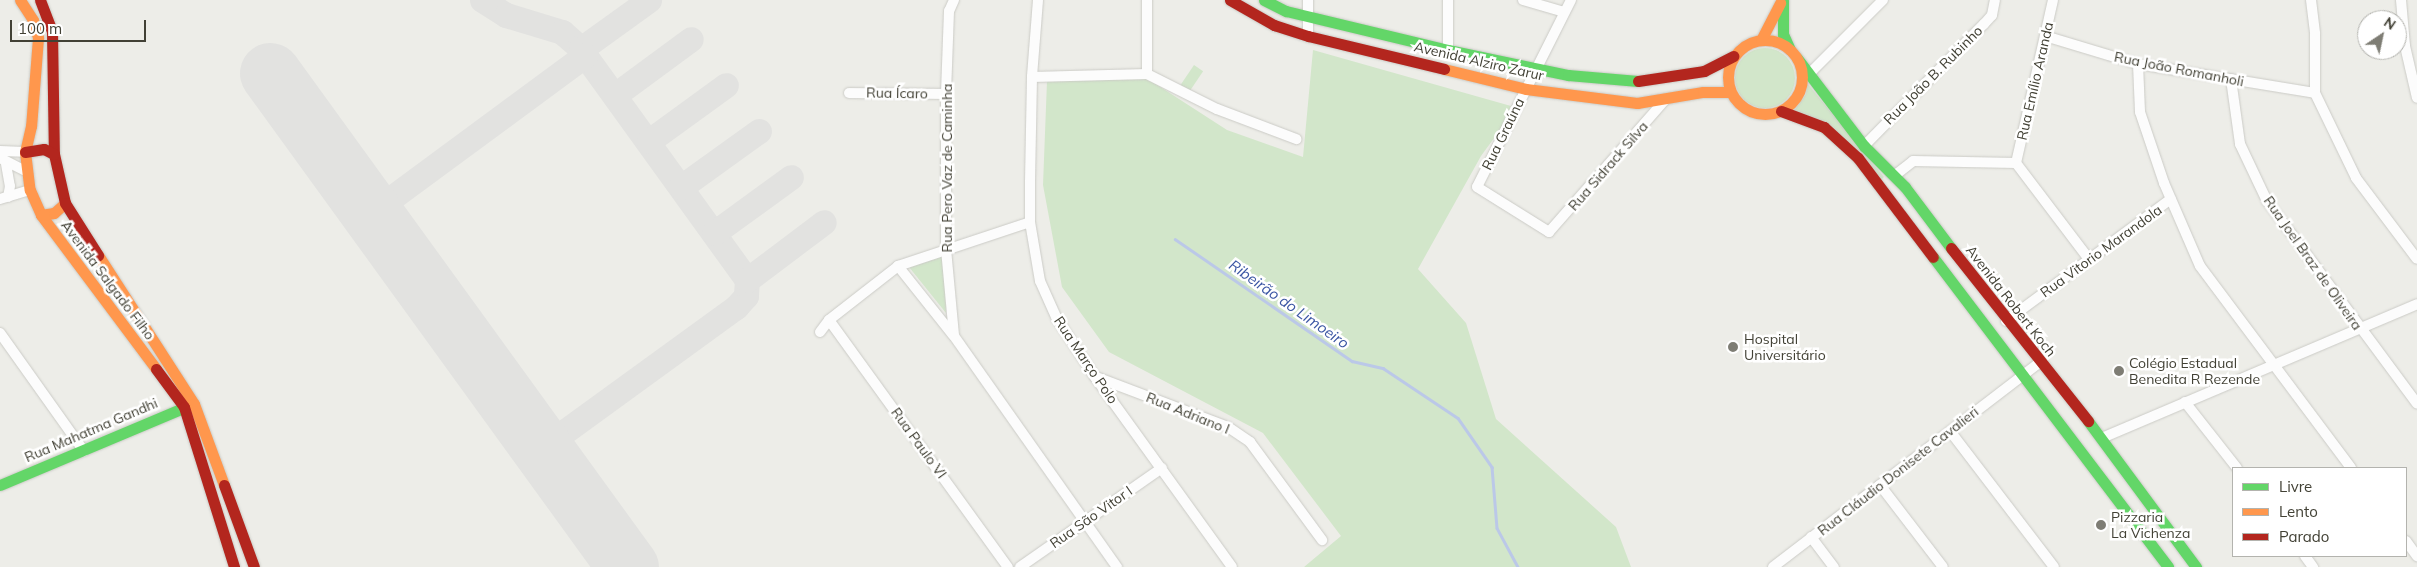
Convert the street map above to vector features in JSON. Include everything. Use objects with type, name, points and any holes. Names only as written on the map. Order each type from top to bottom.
[{"type":"main road","name":"Avenida Salgado Filho","points":[[20,0],[33,20],[38,38],[31,126],[24,152],[30,190],[41,216],[189,406]]},
{"type":"main road","name":"Avenida Salgado Filho","points":[[40,0],[52,32],[54,154],[65,203],[189,406],[234,567]]},
{"type":"main road","name":"Avenida Alziro Zarur","points":[[1230,0],[1274,25],[1308,36],[1526,89],[1637,103],[1703,92],[1730,92]]},
{"type":"main road","name":"Avenida Alziro Zarur","points":[[1264,0],[1308,16],[1535,71],[1641,81],[1704,71],[1733,56]]},
{"type":"main road","name":"Avenida Robert Koch","points":[[1761,40],[1782,0]]},
{"type":"main road","name":"Avenida Robert Koch","points":[[1782,0],[1783,34],[1808,75],[1864,146],[1905,187],[2006,321],[2102,438],[2196,567]]},
{"type":"main road","points":[[1772,40],[1794,54],[1802,70],[1798,94],[1781,111],[1769,114],[1746,110],[1730,92],[1727,80],[1733,56],[1750,42],[1772,40]]},
{"type":"main road","points":[[1781,111],[1813,122],[1839,138],[1858,158],[2168,567]]},
{"type":"main road","points":[[24,152],[44,149],[54,154]]},
{"type":"main road","points":[[1885,196],[1894,176]]},
{"type":"main road","points":[[1885,196],[1905,187]]},
{"type":"main road","points":[[41,216],[54,213],[65,203]]},
{"type":"main road","points":[[189,406],[254,567]]},
{"type":"main road","name":"Rua Mahatma Gandhi","points":[[0,484],[84,451],[189,406]]},
{"type":"street","name":"Rua Pero Vaz de Caminha","points":[[954,0],[949,11],[946,94],[946,250],[954,336]]},
{"type":"street","name":"Rua Março Polo","points":[[1038,0],[1032,77],[1030,222],[1040,281],[1057,319],[1096,377],[1232,567]]},
{"type":"street","points":[[1147,0],[1148,74]]},
{"type":"street","points":[[1308,0],[1308,36]]},
{"type":"street","points":[[1448,0],[1448,50]]},
{"type":"street","points":[[1524,0],[1564,12]]},
{"type":"street","name":"Rua Graúna","points":[[1549,232],[1477,187],[1571,0]]},
{"type":"street","points":[[1808,75],[1883,0]]},
{"type":"street","name":"Rua João B. Rubinho","points":[[1864,146],[1984,24],[1992,15],[1995,0]]},
{"type":"street","name":"Rua Emílio Aranda","points":[[2016,163],[2053,0]]},
{"type":"street","points":[[2311,0],[2315,34],[2315,93],[2356,178],[2417,259]]},
{"type":"street","points":[[2402,0],[2404,46],[2417,98]]},
{"type":"street","name":"Rua João Romanholi","points":[[2045,36],[2138,64],[2315,93]]},
{"type":"street","points":[[2138,64],[2140,112],[2171,199],[2200,266],[2350,467]]},
{"type":"street","points":[[1032,77],[1148,74],[1216,110],[1296,139]]},
{"type":"street","name":"Rua Joel Braz de Oliveira","points":[[2231,79],[2240,144],[2267,201],[2358,329],[2417,404]]},
{"type":"street","name":"Rua Ícaro","points":[[850,92],[946,94]]},
{"type":"street","name":"Rua Sidrack Silva","points":[[1549,232],[1666,99]]},
{"type":"street","points":[[0,151],[24,152]]},
{"type":"street","points":[[3,161],[27,172]]},
{"type":"street","points":[[3,161],[10,186],[4,198]]},
{"type":"street","points":[[1894,176],[1910,162],[2016,163],[2089,260]]},
{"type":"street","points":[[4,198],[30,190]]},
{"type":"street","name":"Rua Vitorio Marandola","points":[[2006,321],[2171,199]]},
{"type":"street","points":[[820,332],[829,320],[898,266],[1030,222]]},
{"type":"street","name":"Rua Pero Vaz de Caminha","points":[[898,266],[954,336],[1117,567]]},
{"type":"street","points":[[2102,438],[2417,304]]},
{"type":"street","name":"Rua Paulo VI","points":[[829,320],[1008,567]]},
{"type":"street","points":[[0,333],[84,451]]},
{"type":"street","name":"Rua Cláudio Donisete Cavalieri","points":[[1772,567],[2040,362]]},
{"type":"street","name":"Rua Adriano I","points":[[1096,377],[1228,427],[1250,442],[1322,540]]},
{"type":"street","points":[[2186,402],[2236,467]]},
{"type":"street","points":[[1950,431],[2054,567]]},
{"type":"street","name":"Rua São Vitor I","points":[[1020,567],[1083,521],[1162,468]]},
{"type":"street","points":[[1880,485],[1943,567]]},
{"type":"street","points":[[1811,537],[1834,567]]},
{"type":"street","points":[[2407,542],[2417,556]]},
{"type":"street","points":[[2305,557],[2313,567]]},
{"type":"green space","points":[[1765,48],[1781,53],[1786,57],[1790,62],[1795,78],[1790,94],[1786,99],[1781,103],[1765,108],[1749,103],[1744,99],[1740,94],[1735,78],[1740,62],[1744,57],[1749,53]]},
{"type":"green space","points":[[1313,50],[1511,106],[1500,130],[1481,156],[1418,269],[1466,323],[1496,419],[1616,527],[1631,567],[1304,567],[1341,536],[1263,433],[1109,352],[1062,287],[1043,185],[1047,81],[1148,79],[1227,130],[1303,157]]},
{"type":"green space","points":[[1194,65],[1203,71],[1189,92],[1180,86]]},
{"type":"green space","points":[[1807,83],[1884,177],[1880,181],[1794,111],[1806,94]]},
{"type":"green space","points":[[944,253],[946,313],[909,267]]},
{"type":"waterway","name":"Ribeirão do Limoeiro","points":[[1175,239],[1352,361],[1383,368],[1458,418],[1492,467],[1497,528],[1518,567]]},
{"type":"taxiway","points":[[482,0],[506,15],[562,32],[579,47],[747,280],[746,296],[736,307],[542,448]]},
{"type":"taxiway","points":[[581,49],[649,0]]},
{"type":"taxiway","points":[[615,95],[691,39]]},
{"type":"taxiway","points":[[371,213],[585,55]]},
{"type":"taxiway","points":[[649,141],[726,85]]},
{"type":"taxiway","points":[[681,187],[759,131]]},
{"type":"taxiway","points":[[714,233],[791,177]]},
{"type":"taxiway","points":[[747,280],[824,222]]},
{"type":"runway","points":[[270,73],[628,567]]},
{"type":"traffic: fast","points":[[1264,0],[1286,11],[1448,50],[1568,75],[1638,81]]},
{"type":"traffic: fast","points":[[1783,0],[1783,34],[1790,50]]},
{"type":"traffic: fast","points":[[1797,58],[1864,146],[1905,187],[1951,248]]},
{"type":"traffic: fast","points":[[1933,257],[2168,567]]},
{"type":"traffic: fast","points":[[0,485],[190,405]]},
{"type":"traffic: fast","points":[[2088,421],[2196,567]]},
{"type":"traffic: slow","points":[[20,0],[33,20],[38,38],[31,126],[25,152],[30,190],[41,215],[156,369]]},
{"type":"traffic: slow","points":[[1761,40],[1780,3]]},
{"type":"traffic: slow","points":[[1758,40],[1772,40],[1786,46],[1796,56],[1802,70],[1802,77],[1802,84],[1796,98],[1786,108],[1772,114],[1758,114],[1744,108],[1734,98],[1728,84],[1728,70],[1734,56],[1744,46],[1758,40]]},
{"type":"traffic: slow","points":[[1444,69],[1526,89],[1637,103],[1703,92],[1730,92]]},
{"type":"traffic: slow","points":[[41,215],[54,213],[65,203]]},
{"type":"traffic: slow","points":[[98,255],[194,404],[224,485]]},
{"type":"traffic: jam","points":[[40,0],[52,32],[54,154],[65,203],[98,255]]},
{"type":"traffic: jam","points":[[1230,0],[1274,25],[1308,36],[1444,69]]},
{"type":"traffic: jam","points":[[1638,81],[1704,71],[1733,56]]},
{"type":"traffic: jam","points":[[1781,111],[1824,127],[1858,158],[1933,257]]},
{"type":"traffic: jam","points":[[25,152],[44,149],[54,154]]},
{"type":"traffic: jam","points":[[1951,248],[2088,421]]},
{"type":"traffic: jam","points":[[156,369],[184,407],[234,567]]},
{"type":"traffic: jam","points":[[224,485],[254,567]]},
{"type":"place","name":"Hospital Universitário","points":[[1733,347]]},
{"type":"place","name":"Colégio Estadual Benedita R Rezende","points":[[2119,371]]},
{"type":"place","name":"Pizzaria La Vichenza","points":[[2101,525]]}]
